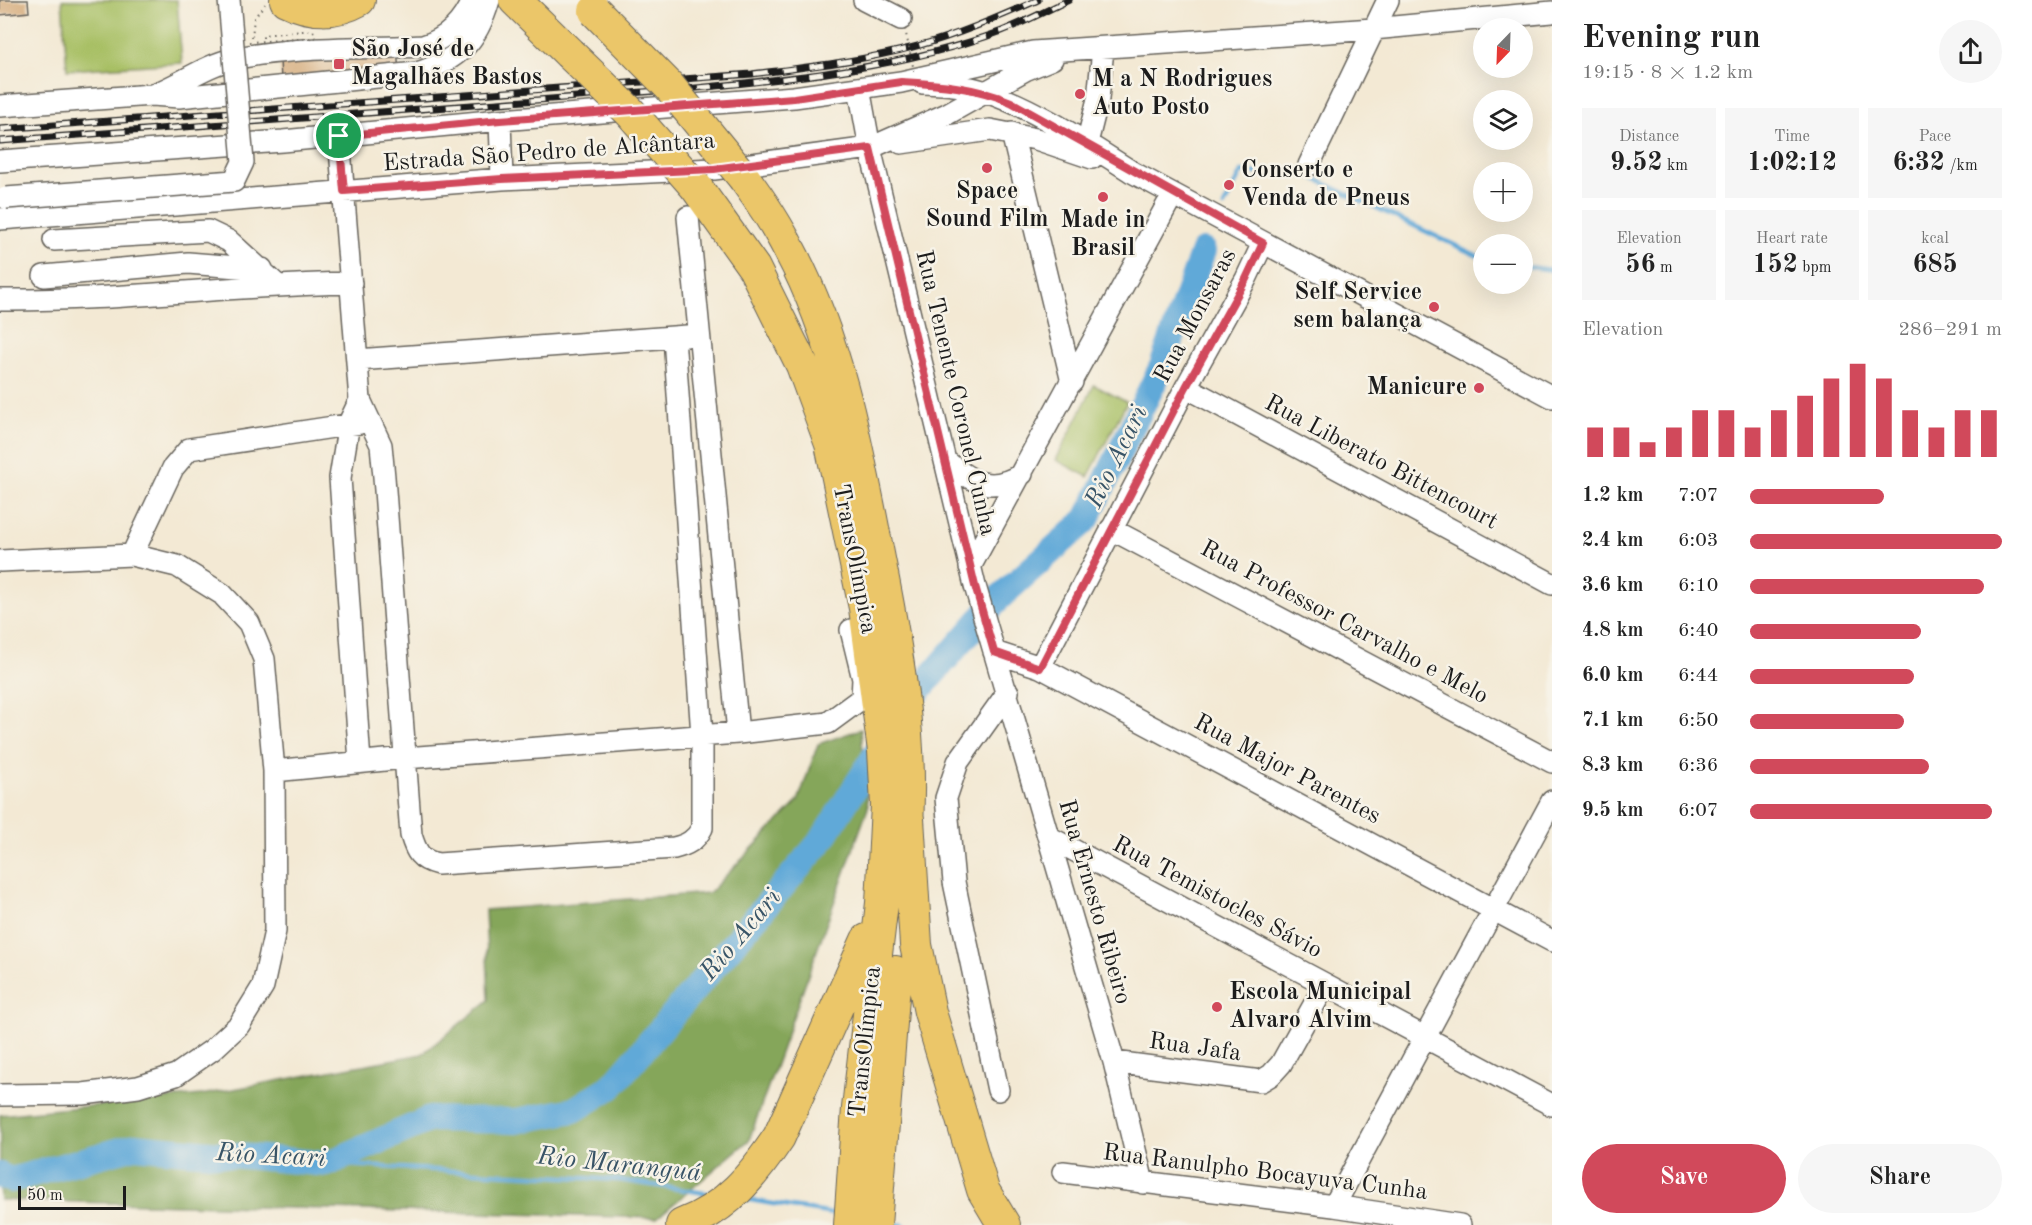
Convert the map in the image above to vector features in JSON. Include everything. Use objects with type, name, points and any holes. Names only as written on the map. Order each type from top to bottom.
[{"type":"highway","points":[[277,1],[307,9],[334,9],[359,0]]},
{"type":"highway","name":"TransOlímpica","points":[[515,0],[630,112],[696,187],[754,268],[802,365],[831,444],[865,608],[884,751],[885,853],[871,1109],[875,1225]]},
{"type":"highway","name":"TransOlímpica","points":[[589,6],[669,86],[744,178],[791,251],[832,355],[862,474],[897,652],[907,731],[908,816],[871,1109],[849,1225]]},
{"type":"highway","points":[[908,816],[916,945],[930,1011],[983,1190],[1004,1225]]},
{"type":"highway","points":[[690,1222],[732,1197],[762,1163],[779,1137],[854,972],[882,903]]},
{"type":"street","points":[[3,198],[234,181],[243,162],[242,41],[229,0]]},
{"type":"street","points":[[152,95],[213,65],[233,59],[287,53],[423,46],[437,42],[461,21],[472,0]]},
{"type":"street","points":[[0,106],[152,95],[179,97],[417,74],[441,65],[460,53],[474,36],[489,0]]},
{"type":"street","points":[[864,0],[903,24]]},
{"type":"street","points":[[1309,165],[1388,0]]},
{"type":"street","name":"Estrada São Pedro de Alcântara","points":[[0,161],[339,136],[500,120],[794,98],[859,88],[907,76],[1033,52],[1373,29],[1552,12]]},
{"type":"street","name":"Estrada São Pedro de Alcântara","points":[[0,219],[502,179],[714,169],[870,148],[947,114],[1025,70],[1078,49]]},
{"type":"street","points":[[1087,143],[1098,99],[1103,49]]},
{"type":"street","points":[[907,76],[985,91],[1087,143],[1132,172],[1552,397]]},
{"type":"street","name":"Rua Tenente Coronel Cunha","points":[[859,88],[870,148],[973,577],[993,645]]},
{"type":"street","points":[[500,120],[502,179]]},
{"type":"street","points":[[870,148],[990,130],[1012,133],[1053,144],[1132,172]]},
{"type":"street","points":[[1012,133],[1072,382]]},
{"type":"street","points":[[339,136],[360,400],[381,445],[411,835],[416,853],[426,862],[438,864],[674,848],[692,841],[702,828],[702,735],[674,337]]},
{"type":"street","points":[[973,577],[1022,474],[1173,194]]},
{"type":"street","points":[[688,217],[738,733]]},
{"type":"street","points":[[54,240],[208,231],[229,241],[269,277]]},
{"type":"street","name":"Rua Monsaras","points":[[1040,668],[1263,243]]},
{"type":"street","points":[[44,276],[188,263],[269,277],[351,283]]},
{"type":"street","points":[[0,300],[48,300],[269,277]]},
{"type":"street","points":[[357,360],[700,335]]},
{"type":"street","name":"Rua Liberato Bittencourt","points":[[1186,387],[1552,584]]},
{"type":"street","points":[[360,400],[349,423],[340,478],[360,762]]},
{"type":"street","points":[[132,555],[173,468],[189,448],[349,423],[373,424]]},
{"type":"street","points":[[946,462],[965,477],[983,484],[1000,484],[1022,474]]},
{"type":"street","name":"Rua Professor Carvalho e Melo","points":[[1111,529],[1552,762]]},
{"type":"street","points":[[688,538],[719,535]]},
{"type":"street","points":[[0,561],[132,555],[177,566],[222,594],[249,623],[264,659],[274,771],[275,931],[263,986],[239,1025],[212,1050],[176,1075],[138,1087],[83,1094],[0,1095]]},
{"type":"street","points":[[274,771],[405,758],[738,733],[828,723],[862,698],[863,679],[851,630]]},
{"type":"street","name":"Rua Major Parentes","points":[[993,645],[1552,941]]},
{"type":"street","name":"Rua Ernesto Ribeiro","points":[[993,645],[1114,1062],[1143,1183]]},
{"type":"street","points":[[998,1090],[954,882],[946,798],[958,762],[1008,692]]},
{"type":"street","points":[[1334,1206],[1552,801]]},
{"type":"street","name":"Rua Temistocles Sávio","points":[[1049,837],[1552,1105]]},
{"type":"street","name":"Rua Jafa","points":[[1114,1062],[1261,1081],[1271,1076],[1281,1065],[1325,985]]},
{"type":"street","name":"Rua Ranulpho Bocayuva Cunha","points":[[1063,1172],[1334,1206],[1460,1225]]},
{"type":"path","points":[[263,39],[262,34],[314,30],[315,38],[242,41],[254,18],[277,1]]},
{"type":"path","points":[[903,24],[907,76]]},
{"type":"green space","points":[[62,0],[177,0],[182,63],[67,70]]},
{"type":"green space","points":[[1094,385],[1127,402],[1088,477],[1056,460]]},
{"type":"green space","points":[[861,729],[868,808],[749,1140],[657,1218],[0,1200],[0,1115],[201,1095],[422,1054],[489,1000],[485,910],[709,893],[798,801],[818,744]]},
{"type":"building","points":[[0,0],[28,0],[29,12],[0,15]]},
{"type":"building","name":"São José de Magalhães Bastos","points":[[397,49],[399,73],[281,80],[280,57]]},
{"type":"waterway","points":[[1224,206],[1241,172],[1309,176],[1473,254]]},
{"type":"waterway","name":"Rio Acari","points":[[0,1175],[11,1180],[135,1146],[327,1164],[430,1119],[516,1121],[574,1110],[612,1086],[822,840],[908,703],[999,598],[1087,519],[1162,366],[1203,251]]},
{"type":"waterway","points":[[1533,267],[1552,270]]},
{"type":"waterway","name":"Rio Maranguá","points":[[327,1164],[619,1180],[712,1194]]},
{"type":"waterway","name":"Rio Maranguá","points":[[744,1199],[839,1215]]},
{"type":"waterway","name":"Rio Maranguá","points":[[886,1222],[904,1225]]},
{"type":"railway","points":[[0,129],[752,74],[856,60],[917,46],[963,31],[1038,0]]},
{"type":"railway","points":[[0,141],[696,88],[812,75],[889,62],[965,43],[1002,31],[1069,0]]},
{"type":"place","name":"São José de Magalhães Bastos","points":[[339,64]]},
{"type":"place","name":"M a N Rodrigues Auto Posto","points":[[1080,94]]},
{"type":"place","name":"Space Sound Film","points":[[987,168]]},
{"type":"place","name":"Conserto e Venda de Pneus","points":[[1229,185]]},
{"type":"place","name":"Made in Brasil","points":[[1103,197]]},
{"type":"place","name":"Self Service sem balança","points":[[1434,307]]},
{"type":"place","name":"Manicure","points":[[1479,388]]},
{"type":"place","name":"Escola Municipal Alvaro Alvim","points":[[1217,1007]]},
{"type":"route","points":[[901,82],[957,86],[985,91],[1052,123],[1132,172],[1263,243],[1040,668],[1023,660],[994,652],[975,586],[870,148],[714,169],[502,179],[344,191],[339,136],[500,120],[794,98],[901,82]]}]
